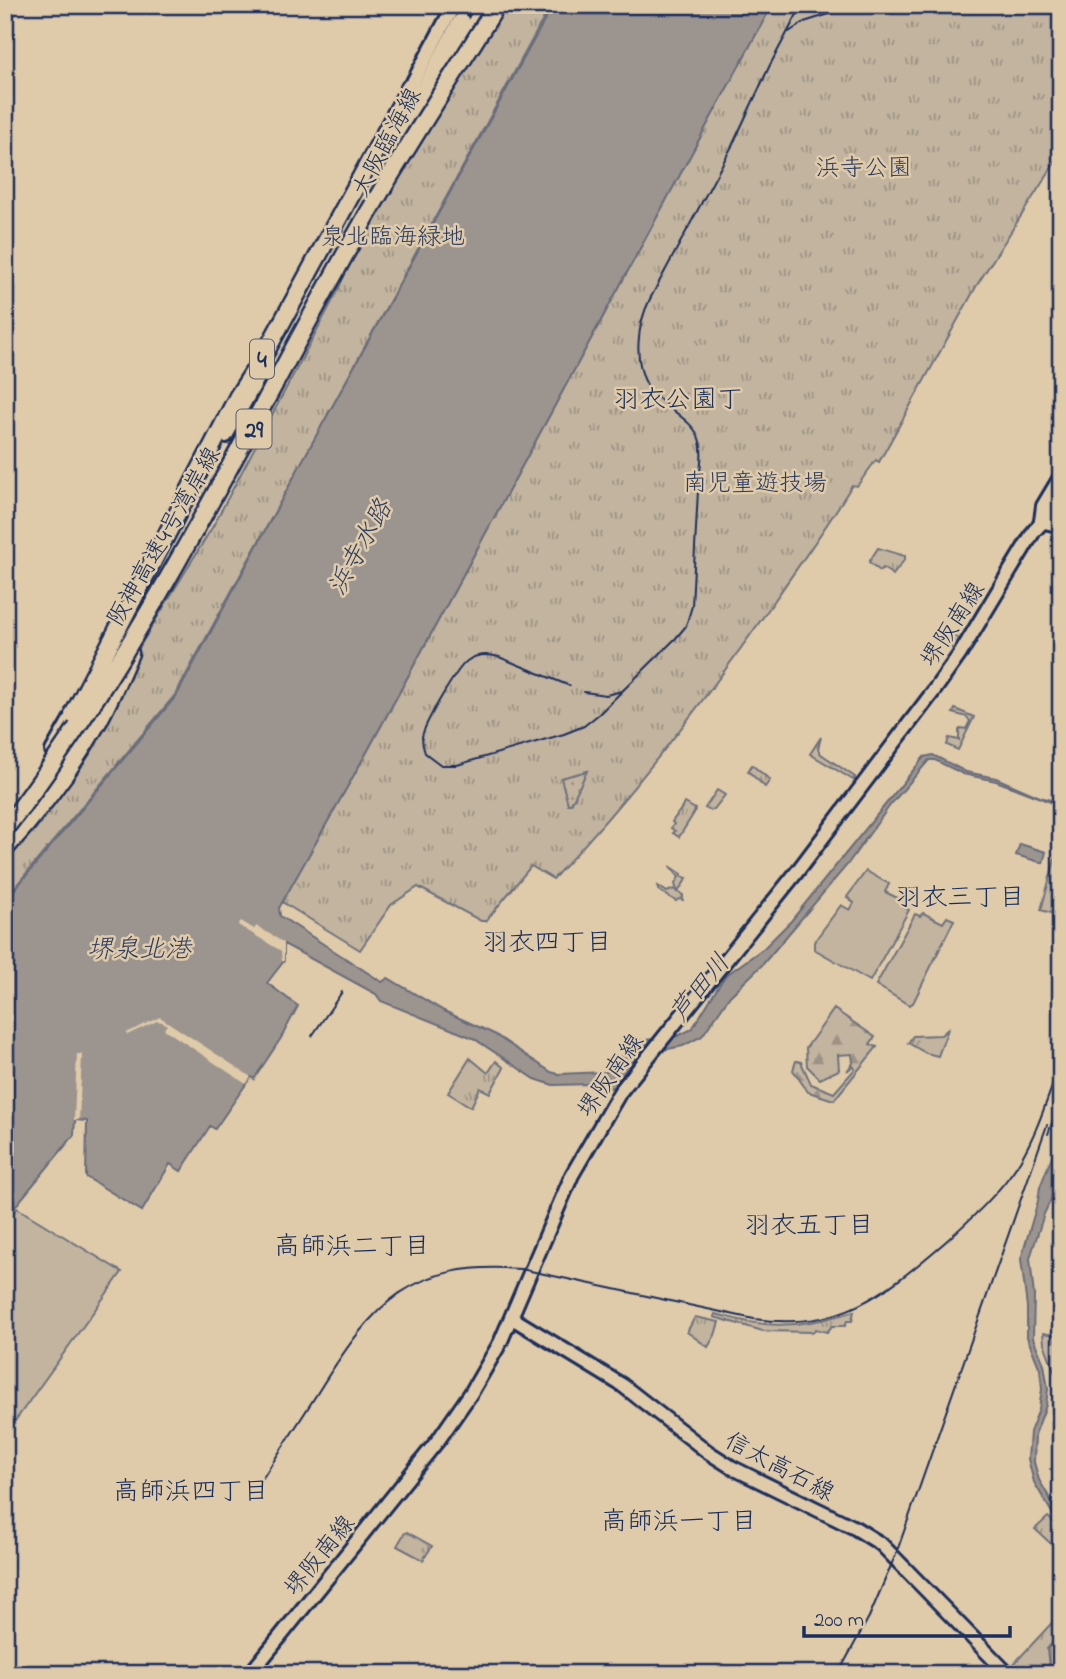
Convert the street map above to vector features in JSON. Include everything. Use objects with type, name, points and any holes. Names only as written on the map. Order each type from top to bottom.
[{"type":"highway","name":"阪神高速4号湾岸線","points":[[5,816],[73,715],[150,588],[391,152],[484,5]]},
{"type":"highway","name":"阪神高速4号湾岸線","points":[[5,829],[67,743],[103,686],[203,515],[365,218],[497,5]]},
{"type":"highway","points":[[391,152],[461,22]]},
{"type":"highway","name":"4","points":[[73,715],[200,468],[410,87]]},
{"type":"highway","points":[[5,849],[38,811],[98,721],[134,644]]},
{"type":"main road","name":"大阪臨海線","points":[[5,816],[53,750],[124,623],[334,238],[454,5]]},
{"type":"main road","name":"大阪臨海線","points":[[5,841],[64,761],[134,644],[321,307],[484,5]]},
{"type":"main road","name":"堺阪南線","points":[[1041,521],[1043,506],[1061,476]]},
{"type":"main road","name":"堺阪南線","points":[[250,1674],[439,1439],[495,1353],[572,1175],[620,1092],[796,873],[933,692],[960,654],[1041,521],[1053,511],[1061,495]]},
{"type":"main road","points":[[1041,521],[1061,526]]},
{"type":"main road","name":"信太高石線","points":[[512,1318],[622,1385],[716,1458],[745,1475],[855,1528],[881,1544],[1008,1674]]},
{"type":"green space","name":"泉北臨海緑地","points":[[504,5],[551,5],[175,695],[5,899],[5,857],[35,830],[95,745],[140,646],[213,526],[335,296],[368,223]]},
{"type":"green space","name":"浜寺公園","points":[[772,5],[1061,5],[1061,153],[977,285],[879,462],[876,460],[857,486],[852,485],[815,543],[723,673],[669,744],[583,846],[553,879],[531,866],[486,921],[481,921],[418,887],[391,905],[360,950],[282,902],[368,750]]},
{"type":"green space","points":[[878,548],[905,556],[893,575],[883,568],[880,571],[869,562]]},
{"type":"green space","points":[[940,627],[959,639],[953,649],[934,637]]},
{"type":"green space","points":[[955,709],[974,717],[958,750],[947,745],[949,738],[959,740],[959,730],[966,729],[970,721],[967,717],[953,713]]},
{"type":"green space","points":[[821,737],[818,749],[821,754],[855,777],[855,781],[810,754]]},
{"type":"green space","points":[[752,765],[770,780],[765,787],[748,771]]},
{"type":"green space","points":[[587,771],[571,804],[568,804],[561,778]]},
{"type":"green space","points":[[717,790],[725,795],[714,809],[705,808]]},
{"type":"green space","points":[[685,803],[695,809],[679,837],[673,833],[675,831],[671,828],[674,824],[672,822]]},
{"type":"green space","points":[[1057,852],[1061,854],[1061,916],[1041,910]]},
{"type":"green space","points":[[670,866],[687,878],[678,892],[683,895],[683,900],[676,901],[658,890],[658,886],[667,892],[674,889],[678,893],[675,884],[679,877]]},
{"type":"green space","points":[[866,871],[889,884],[885,892],[906,902],[903,907],[909,910],[870,981],[814,949],[814,942],[841,905],[850,910],[854,903],[847,897]]},
{"type":"green space","points":[[923,913],[943,923],[947,917],[954,920],[913,1003],[909,1005],[876,985],[915,914],[920,916]]},
{"type":"green space","points":[[834,1009],[875,1037],[870,1044],[877,1047],[834,1100],[808,1092],[793,1070],[796,1061],[801,1062],[811,1084],[834,1093],[855,1069],[853,1066],[847,1071],[853,1063],[852,1054],[838,1055],[839,1070],[820,1079],[807,1066],[806,1048]]},
{"type":"green space","points":[[948,1029],[938,1056],[908,1043],[913,1036],[941,1035]]},
{"type":"green space","points":[[470,1058],[488,1073],[496,1061],[504,1068],[490,1093],[480,1088],[471,1107],[448,1093]]},
{"type":"green space","points":[[17,1208],[122,1272],[5,1435],[5,1221]]},
{"type":"green space","points":[[854,1311],[852,1321],[847,1321],[845,1326],[832,1326],[827,1332],[816,1329],[812,1332],[763,1331],[714,1317],[715,1314],[753,1323],[777,1325],[821,1320]]},
{"type":"green space","points":[[695,1317],[719,1322],[708,1347],[687,1332]]},
{"type":"green space","points":[[1043,1333],[1061,1336],[1061,1356],[1055,1373],[1044,1343]]},
{"type":"green space","points":[[1048,1517],[1061,1528],[1061,1553],[1035,1529]]},
{"type":"green space","points":[[407,1532],[432,1546],[423,1560],[397,1546]]},
{"type":"green space","points":[[1061,1613],[1061,1674],[1014,1674],[1011,1667]]},
{"type":"water","name":"堺泉北港","points":[[553,5],[772,5],[368,750],[279,908],[280,916],[382,982],[388,978],[444,1011],[494,1034],[551,1072],[606,1072],[611,1070],[637,1041],[678,1036],[692,1029],[725,976],[764,948],[791,921],[924,757],[933,755],[966,772],[996,778],[1061,803],[1061,806],[996,781],[963,774],[935,760],[929,760],[891,804],[847,865],[763,964],[730,996],[702,1036],[683,1046],[637,1055],[613,1087],[606,1089],[593,1084],[553,1085],[535,1079],[473,1038],[381,1001],[376,994],[284,944],[284,961],[267,983],[298,1006],[281,1038],[254,1079],[251,1077],[215,1129],[210,1126],[181,1171],[170,1164],[142,1211],[86,1177],[87,1121],[75,1120],[74,1135],[5,1219],[5,901],[177,695]]},
{"type":"water","points":[[1020,844],[1046,852],[1043,863],[1016,855]]},
{"type":"water","points":[[1054,1151],[1061,1154],[1061,1178],[1044,1214],[1030,1258],[1034,1296],[1033,1338],[1044,1364],[1048,1389],[1046,1405],[1035,1435],[1034,1462],[1039,1480],[1061,1517],[1061,1528],[1034,1482],[1028,1459],[1030,1432],[1039,1409],[1042,1389],[1040,1369],[1027,1337],[1027,1307],[1021,1259],[1040,1187]]},
{"type":"water","points":[[1061,1633],[1056,1674],[1050,1674],[1047,1649]]},
{"type":"pier","points":[[241,921],[254,929],[257,926],[284,943],[284,961],[281,951],[238,925]]},
{"type":"pier","points":[[160,1017],[251,1077],[246,1084],[164,1029],[167,1025],[163,1022],[157,1021],[127,1035],[126,1033]]},
{"type":"pier","points":[[77,1054],[82,1054],[79,1120],[74,1120]]},
{"type":"waterway","points":[[1050,1469],[1061,1471]]},
{"type":"tram line","points":[[698,490],[700,442],[689,424],[652,393],[643,377],[638,343],[642,320],[650,299],[732,146],[802,5]]},
{"type":"tram line","points":[[789,32],[804,22],[858,5]]},
{"type":"tram line","points":[[570,686],[499,657],[474,657],[456,674],[428,721],[422,737],[425,753],[441,765],[457,765],[564,734],[584,726],[599,714],[686,626],[692,606],[698,490]]},
{"type":"tram line","points":[[584,692],[606,695],[622,691]]},
{"type":"railway","points":[[312,1036],[342,992]]},
{"type":"railway","points":[[259,1484],[359,1333],[378,1311],[400,1293],[423,1280],[451,1272],[483,1268],[521,1269],[754,1319],[784,1321],[811,1320],[836,1314],[879,1294],[944,1243],[1004,1184],[1032,1138],[1061,1062]]},
{"type":"railway","points":[[1048,1134],[1061,1098]]},
{"type":"railway","points":[[838,1674],[869,1617],[896,1554],[1047,1125]]},
{"type":"district","name":"羽衣公園丁","points":[[678,398]]},
{"type":"district","name":"羽衣三丁目","points":[[960,896]]},
{"type":"district","name":"羽衣四丁目","points":[[547,941]]},
{"type":"district","name":"羽衣五丁目","points":[[809,1224]]},
{"type":"district","name":"高師浜二丁目","points":[[352,1245]]},
{"type":"district","name":"高師浜四丁目","points":[[191,1490]]},
{"type":"district","name":"高師浜一丁目","points":[[679,1520]]},
{"type":"park label","name":"南児童遊技場","points":[[755,482]]},
{"type":"water label","name":"浜寺水路","points":[[359,547]]},
{"type":"water label","name":"芦田川","points":[[699,987]]}]
